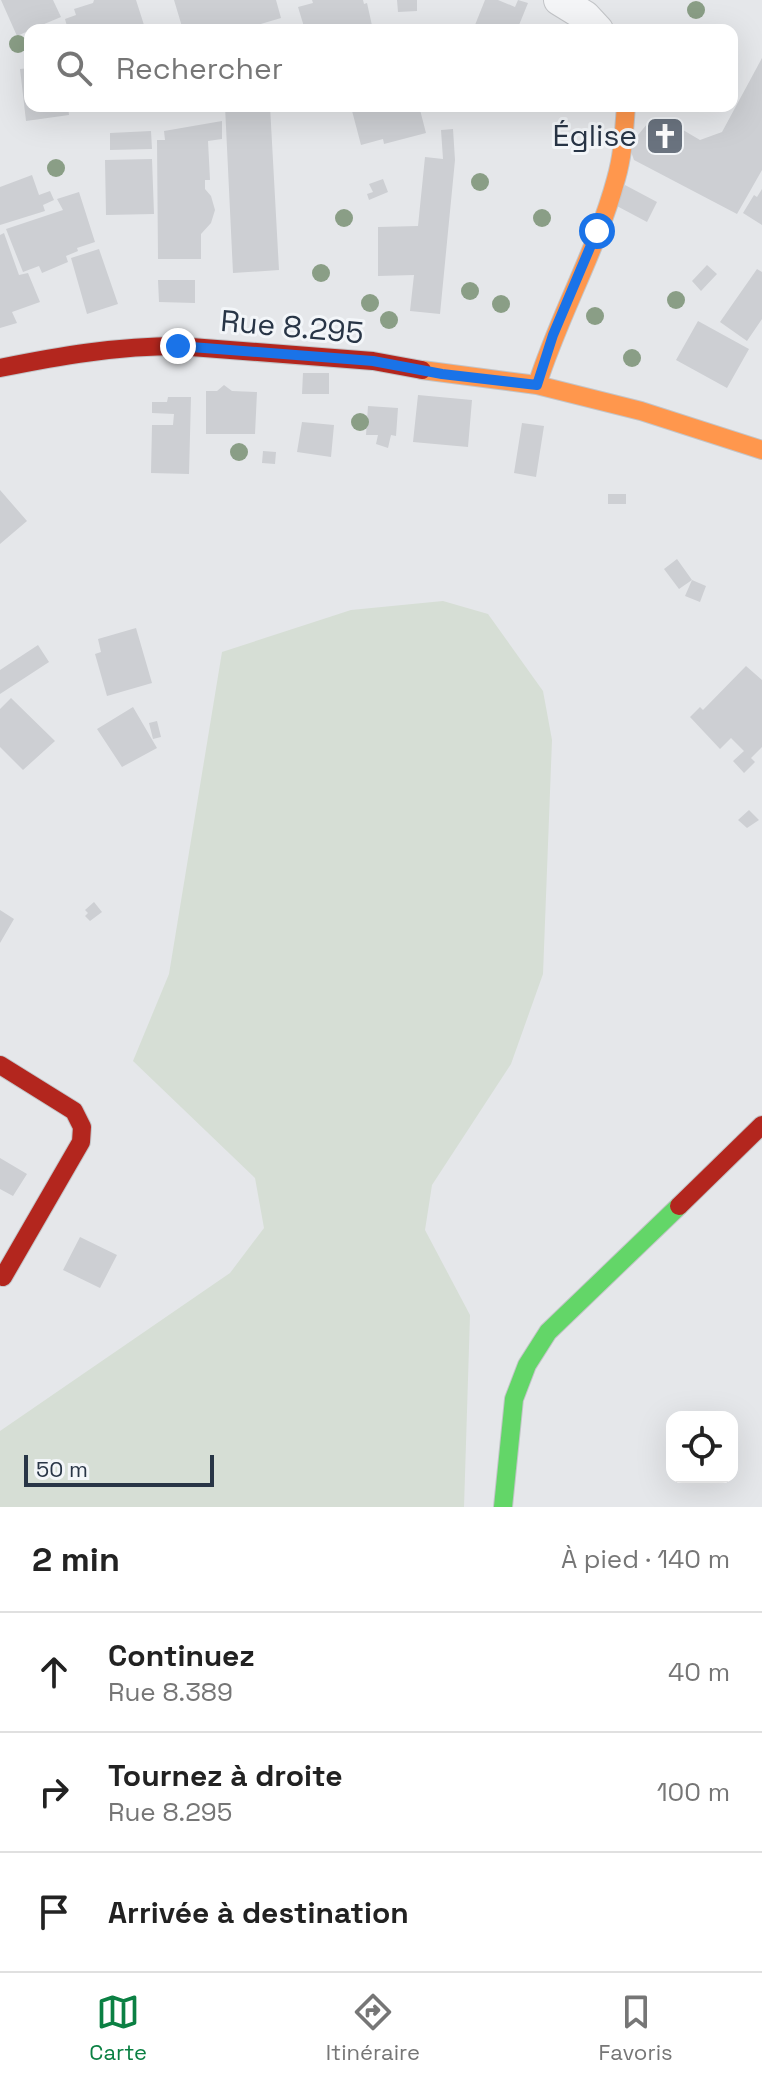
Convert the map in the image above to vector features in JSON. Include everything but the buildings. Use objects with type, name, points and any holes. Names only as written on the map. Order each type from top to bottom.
[{"type":"street","points":[[559,0],[592,24]]},
{"type":"street","points":[[537,385],[553,335],[616,183],[623,152],[626,112]]},
{"type":"street","name":"Rue 8.295","points":[[0,368],[146,346],[373,361],[442,374],[537,385],[641,411],[762,450]]},
{"type":"street","points":[[0,1065],[74,1111],[82,1127],[81,1142],[3,1277]]},
{"type":"street","points":[[503,1507],[514,1399],[527,1365],[548,1332],[762,1125]]},
{"type":"shaded area","points":[[443,601],[488,614],[543,691],[552,740],[543,974],[511,1064],[432,1185],[425,1230],[470,1315],[464,1507],[0,1507],[0,1431],[230,1273],[264,1228],[255,1178],[133,1061],[169,974],[222,652],[351,610]]},
{"type":"traffic: fast","points":[[503,1507],[514,1399],[527,1365],[548,1332],[679,1206]]},
{"type":"traffic: slow","points":[[537,385],[608,205],[620,161],[626,112]]},
{"type":"traffic: slow","points":[[422,370],[537,385],[641,411],[762,450]]},
{"type":"traffic: jam","points":[[0,368],[89,352],[178,346],[373,361],[422,370]]},
{"type":"traffic: jam","points":[[0,1065],[74,1111],[82,1127],[81,1142],[3,1277]]},
{"type":"traffic: jam","points":[[679,1206],[762,1125]]},
{"type":"place","name":"Église","points":[[665,136]]},
{"type":"route","points":[[178,346],[373,361],[442,374],[537,385],[553,335],[597,231]]}]
